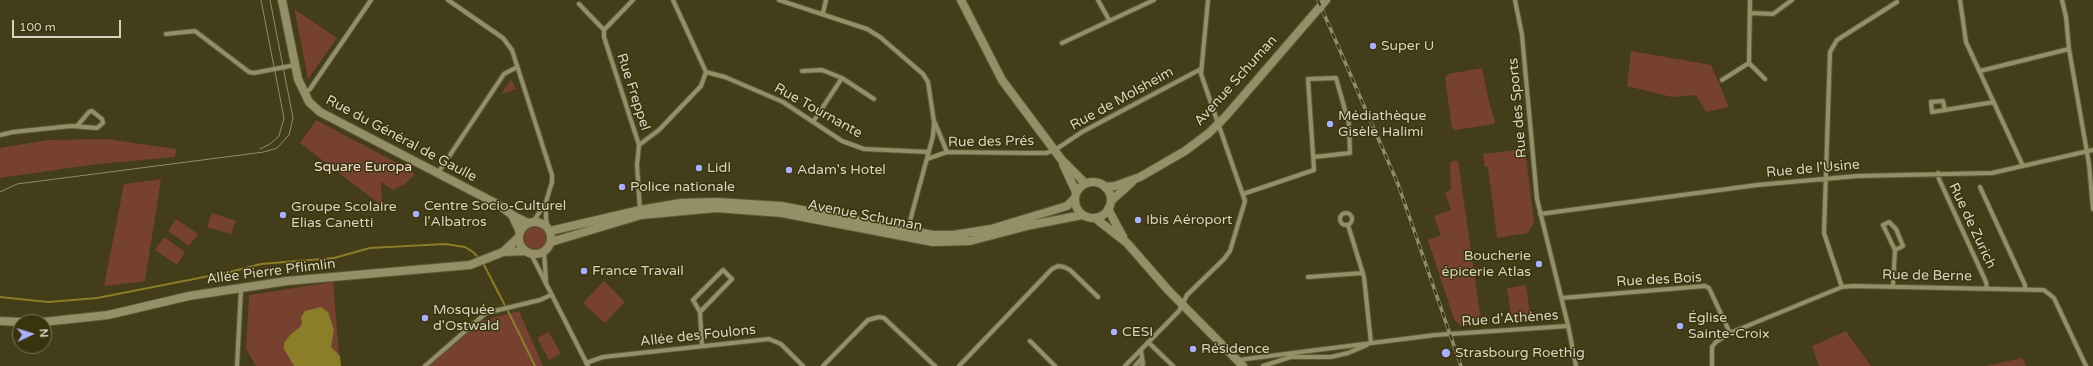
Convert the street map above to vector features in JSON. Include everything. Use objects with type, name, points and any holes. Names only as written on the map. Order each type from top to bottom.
[{"type":"street","name":"Rue du Général de Gaulle","points":[[282,0],[295,65],[303,94],[308,102],[320,112],[499,205],[512,215],[531,222]]},
{"type":"street","points":[[303,94],[310,90],[372,0]]},
{"type":"street","points":[[448,0],[454,2],[507,42],[512,50],[552,175],[552,182],[546,202],[546,219],[551,242],[544,252],[546,280],[551,295],[587,365]]},
{"type":"street","points":[[579,4],[604,30],[633,0]]},
{"type":"street","points":[[640,145],[659,130],[702,86],[706,72],[673,0]]},
{"type":"street","name":"Rue des Prés","points":[[779,0],[823,13],[867,29],[880,37],[923,74],[931,91],[934,122],[929,152],[906,234]]},
{"type":"street","points":[[823,13],[826,0]]},
{"type":"street","points":[[961,0],[1002,80],[1062,159],[1085,183]]},
{"type":"street","points":[[1098,0],[1109,20]]},
{"type":"street","points":[[1062,43],[1154,0]]},
{"type":"street","points":[[1125,366],[1179,311],[1187,295],[1224,260],[1230,251],[1245,201],[1205,90],[1201,69],[1208,0]]},
{"type":"street","name":"Avenue Schuman","points":[[1112,200],[1135,180],[1185,151],[1218,124],[1326,0]]},
{"type":"street","name":"Rue des Sports","points":[[1515,0],[1522,36],[1537,199],[1562,298],[1576,366]]},
{"type":"street","points":[[1750,0],[1749,63],[1765,79]]},
{"type":"street","points":[[1750,13],[1773,14],[1792,0]]},
{"type":"street","points":[[1960,0],[1966,42],[2023,166]]},
{"type":"street","points":[[2062,0],[2087,151],[2093,209]]},
{"type":"street","points":[[1842,287],[1824,234],[1830,52],[1837,40],[1898,2]]},
{"type":"street","name":"Rue Freppel","points":[[604,30],[604,37],[640,145],[637,165],[641,212]]},
{"type":"street","points":[[166,34],[195,31],[249,72],[254,73],[295,65]]},
{"type":"street","points":[[1980,71],[2069,49]]},
{"type":"street","points":[[1722,80],[1749,63]]},
{"type":"street","points":[[437,174],[504,74],[517,67]]},
{"type":"street","name":"Rue de Molsheim","points":[[1055,150],[1082,132],[1201,69]]},
{"type":"street","points":[[802,71],[822,70],[842,78],[874,99]]},
{"type":"street","name":"Rue Tournante","points":[[706,72],[725,77],[783,102],[842,141],[864,149],[929,152]]},
{"type":"street","points":[[813,122],[842,78]]},
{"type":"street","points":[[1244,195],[1314,170],[1308,79],[1336,78],[1349,124],[1350,152],[1314,157]]},
{"type":"street","points":[[1945,110],[1994,102]]},
{"type":"street","points":[[0,135],[13,132],[77,126],[97,128],[103,123],[102,119],[92,111],[88,112],[77,126]]},
{"type":"street","points":[[934,122],[947,152]]},
{"type":"street","name":"Rue des Prés","points":[[927,159],[947,152],[1024,153],[1055,150]]},
{"type":"street","name":"Rue de l'Usine","points":[[1540,214],[1757,185],[1826,180],[1857,176],[1992,173],[2093,150]]},
{"type":"street","points":[[1062,159],[1075,196],[1076,207],[1082,215],[1095,218],[1127,243],[1182,303],[1241,363],[1371,343]]},
{"type":"street","name":"Rue de Zurich","points":[[1938,173],[1939,179],[1986,282],[1987,289]]},
{"type":"street","name":"Avenue Schuman","points":[[1105,186],[1115,186],[1135,180]]},
{"type":"street","points":[[1075,196],[1085,183],[1092,182],[1105,186],[1112,200],[1108,209],[1103,215],[1095,218]]},
{"type":"street","points":[[1980,188],[2025,285],[2025,289]]},
{"type":"street","name":"Avenue Schuman","points":[[906,234],[933,236],[967,234],[991,229],[1067,206],[1075,196]]},
{"type":"street","points":[[546,202],[519,235],[519,243],[528,253],[546,280]]},
{"type":"street","name":"Avenue Schuman","points":[[549,230],[561,230],[601,218],[681,204],[716,202],[781,206],[906,234],[933,242],[970,241],[1031,225],[1082,215]]},
{"type":"street","points":[[1108,209],[1127,243]]},
{"type":"street","name":"Avenue Schuman","points":[[551,242],[641,212]]},
{"type":"street","name":"Rue du Général de Gaulle","points":[[512,215],[519,235]]},
{"type":"street","points":[[531,222],[544,224],[549,230]]},
{"type":"street","points":[[1893,286],[1895,250],[1883,225],[1889,222],[1896,229],[1903,246],[1895,250]]},
{"type":"street","points":[[1348,225],[1363,273],[1371,343]]},
{"type":"street","name":"Allée Pierre Pflimlin","points":[[52,321],[108,315],[189,296],[287,281],[470,265],[503,252],[519,235]]},
{"type":"street","name":"Allée Pierre Pflimlin","points":[[503,252],[528,253]]},
{"type":"street","points":[[528,253],[544,252]]},
{"type":"street","points":[[959,366],[1052,269],[1058,266],[1070,270],[1098,297]]},
{"type":"street","points":[[700,312],[732,279],[723,270],[693,300],[700,312],[702,346]]},
{"type":"street","points":[[1308,277],[1363,273]]},
{"type":"street","name":"Rue des Bois","points":[[1562,298],[1705,286],[1709,288],[1730,334]]},
{"type":"street","name":"Rue de Berne","points":[[1712,366],[1712,347],[1716,342],[1730,334],[1842,287],[1893,286],[2044,290],[2054,298],[2086,366]]},
{"type":"street","points":[[237,366],[241,289]]},
{"type":"street","points":[[425,366],[481,316],[509,306],[540,300],[551,295]]},
{"type":"street","points":[[823,366],[868,320],[879,317],[884,318],[935,366]]},
{"type":"street","points":[[0,321],[12,322]]},
{"type":"street","name":"Rue d'Athènes","points":[[1371,343],[1454,333],[1568,326]]},
{"type":"street","name":"Allée des Foulons","points":[[587,365],[603,357],[773,340],[781,344],[803,366]]},
{"type":"street","points":[[1030,341],[1055,366]]},
{"type":"street","points":[[1148,342],[1173,366]]},
{"type":"street","points":[[1263,366],[1291,357],[1338,356],[1371,343]]},
{"type":"street","points":[[1141,350],[1141,366]]},
{"type":"street","points":[[1135,366],[1142,358]]},
{"type":"green space","points":[[294,9],[337,38],[308,79],[295,12]]},
{"type":"green space","points":[[1631,51],[1711,65],[1729,107],[1706,112],[1696,95],[1672,97],[1627,86]]},
{"type":"green space","points":[[1482,68],[1489,102],[1495,121],[1494,124],[1455,130],[1452,128],[1445,78],[1448,74]]},
{"type":"green space","points":[[511,79],[516,89],[501,94]]},
{"type":"green space","name":"Square Europa","points":[[316,120],[415,174],[405,184],[393,190],[381,182],[382,206],[300,143]]},
{"type":"green space","points":[[107,139],[176,149],[175,157],[98,164],[0,178],[0,148],[48,140]]},
{"type":"green space","points":[[1525,149],[1534,222],[1528,233],[1497,238],[1488,167],[1485,167],[1483,154]]},
{"type":"green space","points":[[1452,161],[1458,161],[1481,320],[1475,324],[1461,326],[1454,319],[1428,240],[1441,235],[1434,216],[1451,210],[1445,193],[1451,190],[1450,163]]},
{"type":"green space","points":[[161,179],[145,281],[104,286],[124,184]]},
{"type":"green space","points":[[212,213],[236,221],[231,234],[207,227]]},
{"type":"green space","points":[[176,219],[198,234],[189,246],[168,231]]},
{"type":"green space","points":[[535,227],[543,230],[546,238],[543,246],[535,249],[527,246],[524,238],[527,230]]},
{"type":"green space","points":[[164,237],[185,252],[177,265],[155,250]]},
{"type":"green space","points":[[604,281],[625,302],[605,323],[583,303]]},
{"type":"green space","points":[[333,282],[340,366],[256,366],[246,349],[249,295]]},
{"type":"green space","points":[[1526,285],[1531,320],[1512,323],[1507,288]]},
{"type":"green space","points":[[519,311],[543,366],[428,366],[481,321]]},
{"type":"green space","points":[[1846,331],[1871,366],[1819,366],[1812,346]]},
{"type":"green space","points":[[549,332],[561,354],[549,360],[537,338]]},
{"type":"green space","points":[[2022,358],[2026,366],[1985,366]]},
{"type":"shaded area","points":[[321,307],[328,312],[334,330],[331,347],[340,356],[341,366],[294,366],[284,349],[284,343],[302,324],[301,317],[305,311]]},
{"type":"waterway","points":[[0,297],[48,302],[97,298],[230,272],[261,264],[334,258],[370,248],[445,244],[465,247],[479,258]]},
{"type":"waterway","points":[[483,263],[535,366]]},
{"type":"tram line","points":[[260,149],[270,144],[279,136],[284,118],[261,0]]},
{"type":"tram line","points":[[0,192],[17,184],[264,152],[277,148],[289,135],[293,118],[270,0]]},
{"type":"railway","points":[[1318,0],[1398,184],[1461,366]]},
{"type":"place","name":"Super U","points":[[1373,46]]},
{"type":"place","name":"Médiathèque Gisèle Halimi","points":[[1330,124]]},
{"type":"place","name":"Lidl","points":[[699,168]]},
{"type":"place","name":"Adam's Hotel","points":[[789,170]]},
{"type":"place","name":"Police nationale","points":[[622,187]]},
{"type":"place","name":"Centre Socio-Culturel l'Albatros","points":[[416,214]]},
{"type":"place","name":"Groupe Scolaire Elias Canetti","points":[[283,215]]},
{"type":"place","name":"Ibis Aéroport","points":[[1138,220]]},
{"type":"place","name":"Boucherie épicerie Atlas","points":[[1539,264]]},
{"type":"place","name":"France Travail","points":[[584,271]]},
{"type":"place","name":"Mosquée d'Ostwald","points":[[425,318]]},
{"type":"place","name":"Église Sainte-Croix","points":[[1680,326]]},
{"type":"place","name":"CESI","points":[[1114,332]]},
{"type":"place","name":"Résidence","points":[[1193,349]]},
{"type":"place","name":"Strasbourg Roethig","points":[[1446,353]]}]
